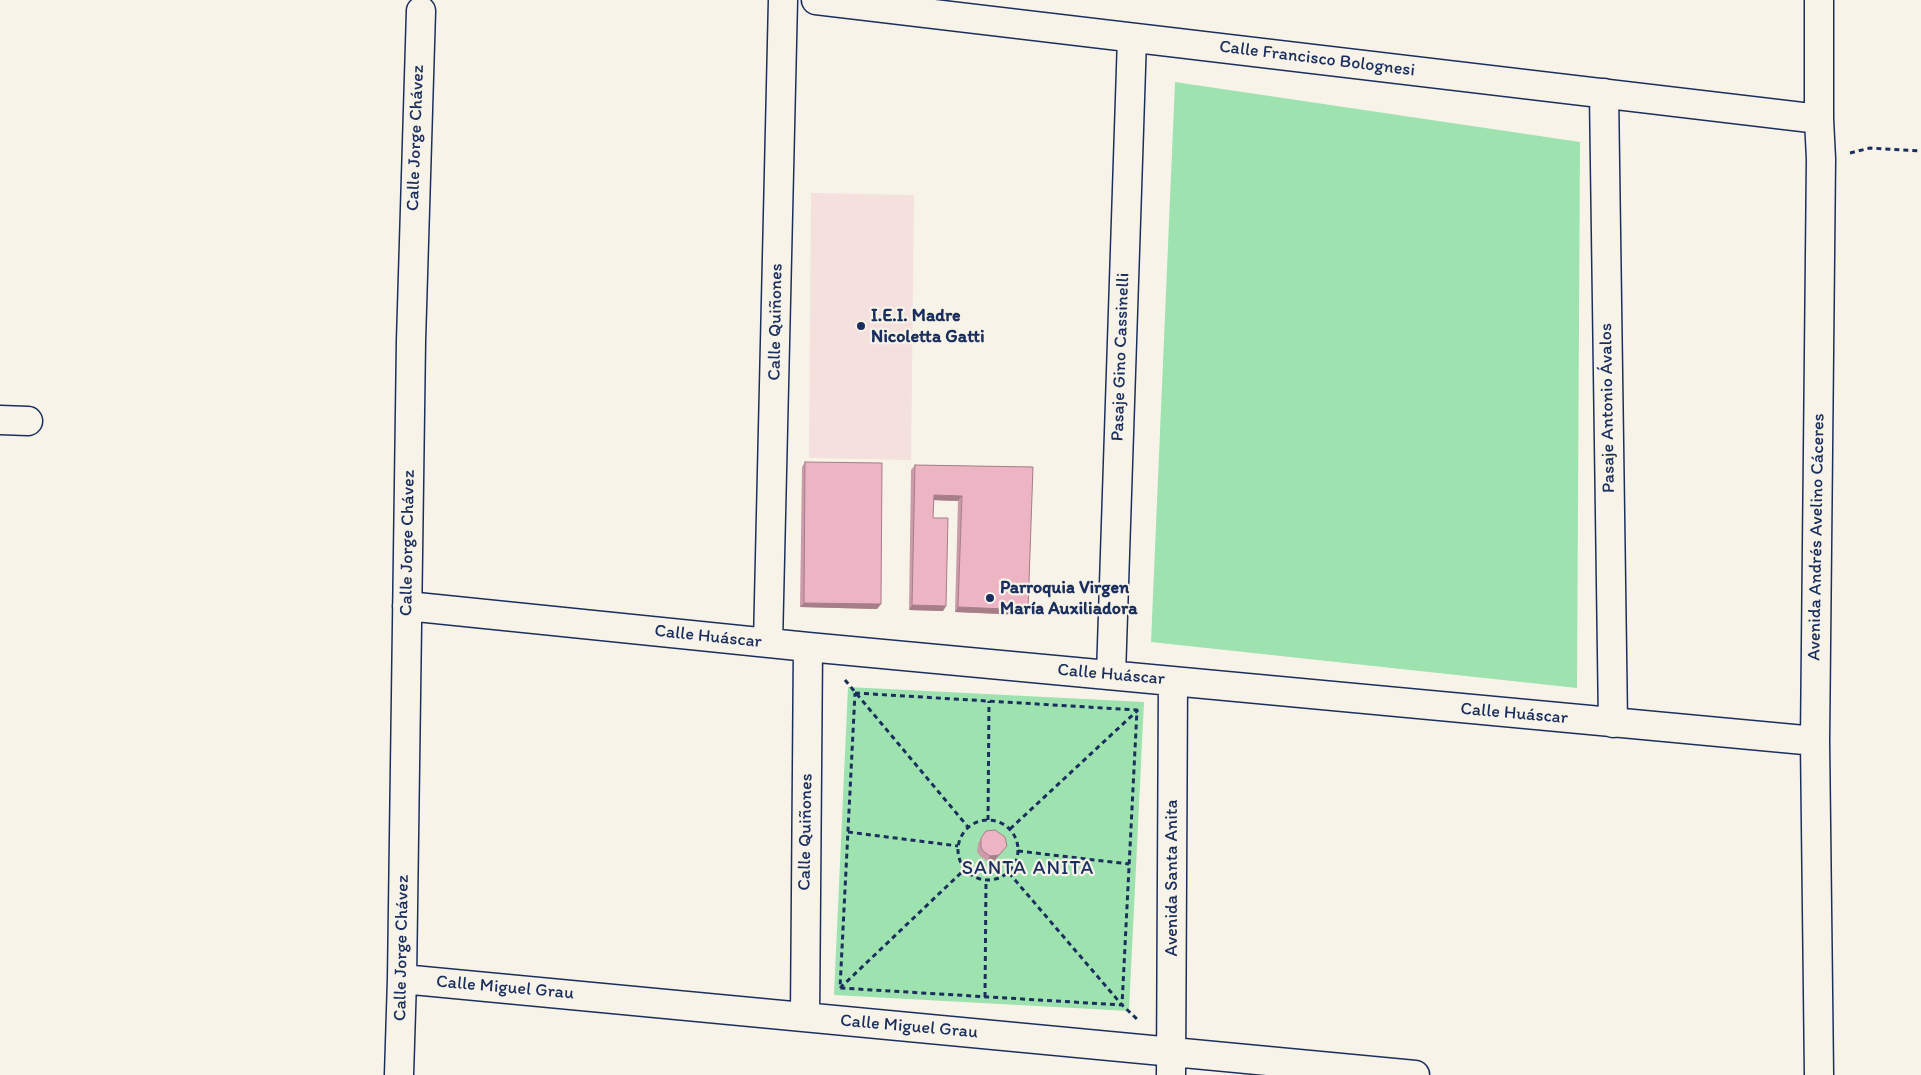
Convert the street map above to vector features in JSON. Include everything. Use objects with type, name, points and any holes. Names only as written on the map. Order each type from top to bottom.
[{"type":"street","name":"Calle Quiñones","points":[[768,643],[783,0]]},
{"type":"street","name":"Calle Francisco Bolognesi","points":[[816,0],[1819,119]]},
{"type":"street","name":"Avenida Andrés Avelino Cáceres","points":[[1819,0],[1821,159],[1815,741],[1819,1075]]},
{"type":"street","name":"Calle Jorge Chávez","points":[[399,1075],[411,341],[421,11]]},
{"type":"street","name":"Pasaje Gino Cassinelli","points":[[1111,676],[1132,38]]},
{"type":"street","name":"Pasaje Antonio Ávalos","points":[[1604,93],[1613,723]]},
{"type":"street","points":[[0,420],[28,421]]},
{"type":"street","name":"Calle Huáscar","points":[[407,606],[814,648],[1815,741]]},
{"type":"street","name":"Calle Quiñones","points":[[805,1017],[814,648]]},
{"type":"street","name":"Avenida Santa Anita","points":[[1169,681],[1171,1063]]},
{"type":"street","name":"Calle Miguel Grau","points":[[402,978],[805,1017],[1171,1063],[1416,1075]]},
{"type":"path","points":[[1821,159],[1870,148],[1921,151]]},
{"type":"path","points":[[814,648],[855,693],[968,827]]},
{"type":"path","points":[[1010,829],[1169,681]]},
{"type":"path","points":[[855,693],[1138,710]]},
{"type":"path","points":[[840,988],[855,693]]},
{"type":"path","points":[[988,820],[989,701]]},
{"type":"path","points":[[1122,1005],[1138,710]]},
{"type":"path","points":[[982,820],[988,820],[1002,823],[1010,829],[1016,837],[1018,851],[1015,865],[1009,873],[1000,878],[986,880],[972,876],[964,870],[959,860],[958,846],[964,830],[982,820]]},
{"type":"path","points":[[848,832],[958,846]]},
{"type":"path","points":[[1018,851],[1129,864]]},
{"type":"path","points":[[805,1017],[840,988],[964,870]]},
{"type":"path","points":[[1009,873],[1171,1063]]},
{"type":"path","points":[[985,997],[986,880]]},
{"type":"path","points":[[840,988],[1122,1005]]},
{"type":"shaded area","name":"I.E.I. Madre Nicoletta Gatti","points":[[811,193],[914,195],[911,460],[809,458]]},
{"type":"green space","points":[[1175,82],[1580,142],[1577,688],[1151,642]]},
{"type":"green space","points":[[848,687],[1144,702],[1129,1011],[834,995]]},
{"type":"building","points":[[805,462],[882,463],[881,604],[804,603]]},
{"type":"building","points":[[915,465],[1033,467],[1028,610],[958,607],[962,496],[934,495],[933,518],[948,518],[946,606],[912,605]]},
{"type":"building","points":[[995,830],[1005,837],[1007,846],[999,855],[990,856],[981,847],[981,838],[986,831]]},
{"type":"place","name":"I.E.I. Madre Nicoletta Gatti","points":[[861,326]]},
{"type":"place","name":"Parroquia Virgen María Auxiliadora","points":[[990,598]]},
{"type":"district","name":"SANTA ANITA","points":[[1028,869]]}]
